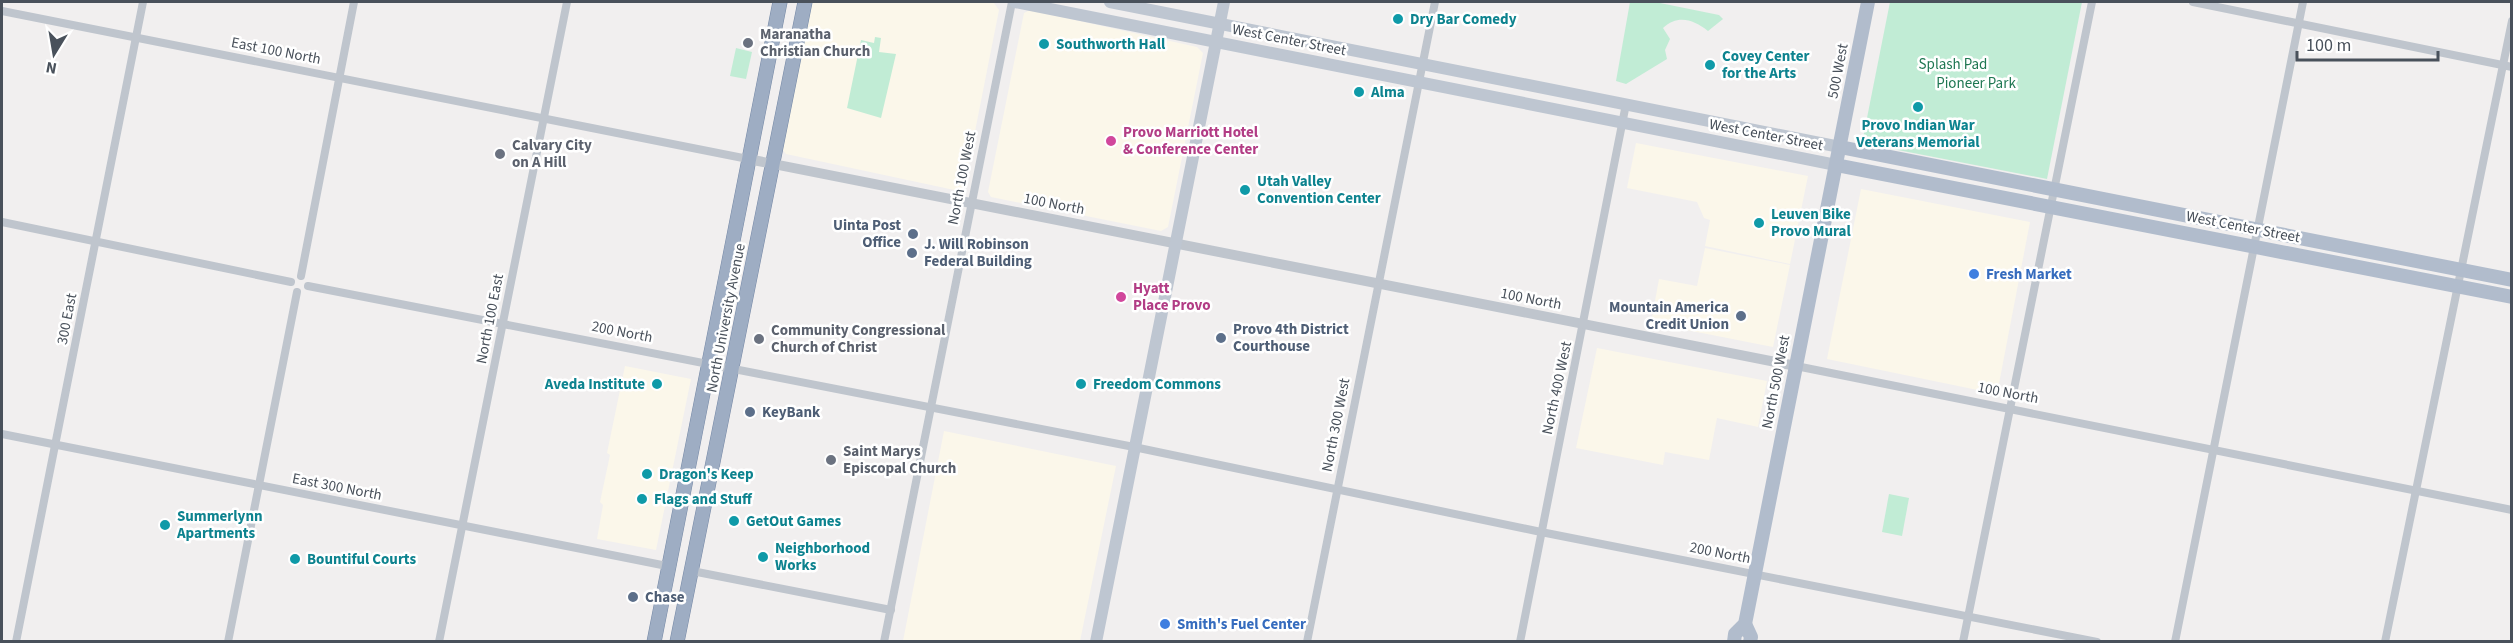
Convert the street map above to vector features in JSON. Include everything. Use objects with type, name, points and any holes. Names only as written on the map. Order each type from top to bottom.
[{"type":"highway","name":"North University Avenue","points":[[654,642],[667,566],[780,2]]},
{"type":"highway","name":"North University Avenue","points":[[677,642],[805,2]]},
{"type":"main road","name":"West Center Street","points":[[1013,2],[1216,42],[1626,104],[1840,147],[2051,198]]},
{"type":"main road","name":"West Center Street","points":[[1110,2],[1220,23],[1622,123],[1836,165],[2051,198],[2256,238],[2459,278],[2511,297]]},
{"type":"main road","points":[[1096,642],[1224,2]]},
{"type":"main road","name":"500 West","points":[[1840,147],[1868,2]]},
{"type":"main road","name":"North 500 West","points":[[1734,642],[1735,634],[1745,624],[1840,147]]},
{"type":"main road","name":"West Center Street","points":[[2459,278],[2511,280]]},
{"type":"main road","name":"North 500 West","points":[[1745,624],[1751,637],[1750,642]]},
{"type":"street","name":"300 East","points":[[16,642],[143,2]]},
{"type":"street","points":[[301,276],[354,2]]},
{"type":"street","name":"North 100 East","points":[[439,642],[567,2]]},
{"type":"street","name":"North 100 West","points":[[884,642],[1013,2]]},
{"type":"street","name":"North 300 West","points":[[1307,642],[1435,2]]},
{"type":"street","points":[[1963,642],[2092,2]]},
{"type":"street","points":[[2193,2],[2507,66]]},
{"type":"street","points":[[2175,642],[2303,2]]},
{"type":"street","name":"East 100 North","points":[[2,11],[544,119]]},
{"type":"street","points":[[2385,642],[2459,278],[2507,66],[2511,21]]},
{"type":"street","name":"North 400 West","points":[[1520,642],[1626,104]]},
{"type":"street","name":"100 North","points":[[544,119],[1796,366],[2511,510]]},
{"type":"street","points":[[2,222],[291,282]]},
{"type":"street","points":[[301,276],[305,278],[308,286],[302,292],[297,292],[291,287],[291,282],[293,278],[301,276]]},
{"type":"street","name":"200 North","points":[[308,286],[503,322],[1134,447],[1541,532],[2097,642]]},
{"type":"street","points":[[228,642],[297,292]]},
{"type":"street","name":"East 300 North","points":[[2,434],[667,566]]},
{"type":"street","points":[[692,571],[891,610]]},
{"type":"shaded area","points":[[806,2],[994,3],[999,10],[964,187],[959,191],[786,154],[782,149]]},
{"type":"shaded area","points":[[1030,10],[1197,47],[1203,53],[1168,227],[1161,231],[991,197],[988,192],[1024,13]]},
{"type":"shaded area","points":[[1636,143],[1808,176],[1790,264],[1705,246],[1710,220],[1704,218],[1697,202],[1627,188]]},
{"type":"shaded area","points":[[1861,189],[2030,222],[1997,394],[1827,359]]},
{"type":"shaded area","points":[[1705,248],[1790,265],[1773,347],[1651,323],[1659,279],[1697,286]]},
{"type":"shaded area","points":[[1597,348],[1767,381],[1758,427],[1717,418],[1709,460],[1665,452],[1663,465],[1576,448]]},
{"type":"shaded area","points":[[625,366],[691,379],[656,550],[597,539],[603,505],[600,502],[610,455],[607,453]]},
{"type":"shaded area","points":[[944,431],[1116,466],[1080,641],[903,641]]},
{"type":"green space","points":[[1630,2],[1655,2],[1719,15],[1723,19],[1708,31],[1686,20],[1674,21],[1663,28],[1670,39],[1665,50],[1667,59],[1626,84],[1616,81]]},
{"type":"green space","name":"Pioneer Park","points":[[1890,2],[2082,2],[2047,179],[1862,143]]},
{"type":"green space","points":[[875,37],[881,38],[879,52],[896,54],[881,118],[847,108],[861,40],[874,43]]},
{"type":"green space","points":[[736,48],[752,52],[746,79],[730,76]]},
{"type":"green space","points":[[1889,494],[1909,498],[1902,536],[1882,532]]},
{"type":"place","name":"Dry Bar Comedy","points":[[1398,19]]},
{"type":"place","name":"Maranatha Christian Church","points":[[748,43]]},
{"type":"place","name":"Southworth Hall","points":[[1044,44]]},
{"type":"place","name":"Covey Center for the Arts","points":[[1710,65]]},
{"type":"place","name":"Alma","points":[[1359,92]]},
{"type":"place","name":"Provo Indian War Veterans Memorial","points":[[1918,107]]},
{"type":"place","name":"Provo Marriott Hotel & Conference Center","points":[[1111,141]]},
{"type":"place","name":"Calvary City on A Hill","points":[[500,154]]},
{"type":"place","name":"Utah Valley Convention Center","points":[[1245,190]]},
{"type":"place","name":"Leuven Bike Provo Mural","points":[[1759,223]]},
{"type":"place","name":"Uinta Post Office","points":[[913,234]]},
{"type":"place","name":"J. Will Robinson Federal Building","points":[[912,253]]},
{"type":"place","name":"Fresh Market","points":[[1974,274]]},
{"type":"place","name":"Hyatt Place Provo","points":[[1121,297]]},
{"type":"place","name":"Mountain America Credit Union","points":[[1741,316]]},
{"type":"place","name":"Provo 4th District Courthouse","points":[[1221,338]]},
{"type":"place","name":"Community Congressional Church of Christ","points":[[759,339]]},
{"type":"place","name":"Aveda Institute","points":[[657,384]]},
{"type":"place","name":"Freedom Commons","points":[[1081,384]]},
{"type":"place","name":"KeyBank","points":[[750,412]]},
{"type":"place","name":"Saint Marys Episcopal Church","points":[[831,460]]},
{"type":"place","name":"Dragon's Keep","points":[[647,474]]},
{"type":"place","name":"Flags and Stuff","points":[[642,499]]},
{"type":"place","name":"GetOut Games","points":[[734,521]]},
{"type":"place","name":"Summerlynn Apartments","points":[[165,525]]},
{"type":"place","name":"Neighborhood Works","points":[[763,557]]},
{"type":"place","name":"Bountiful Courts","points":[[295,559]]},
{"type":"place","name":"Chase","points":[[633,597]]},
{"type":"place","name":"Smith's Fuel Center","points":[[1165,624]]},
{"type":"park label","name":"Splash Pad","points":[[1953,64]]}]
